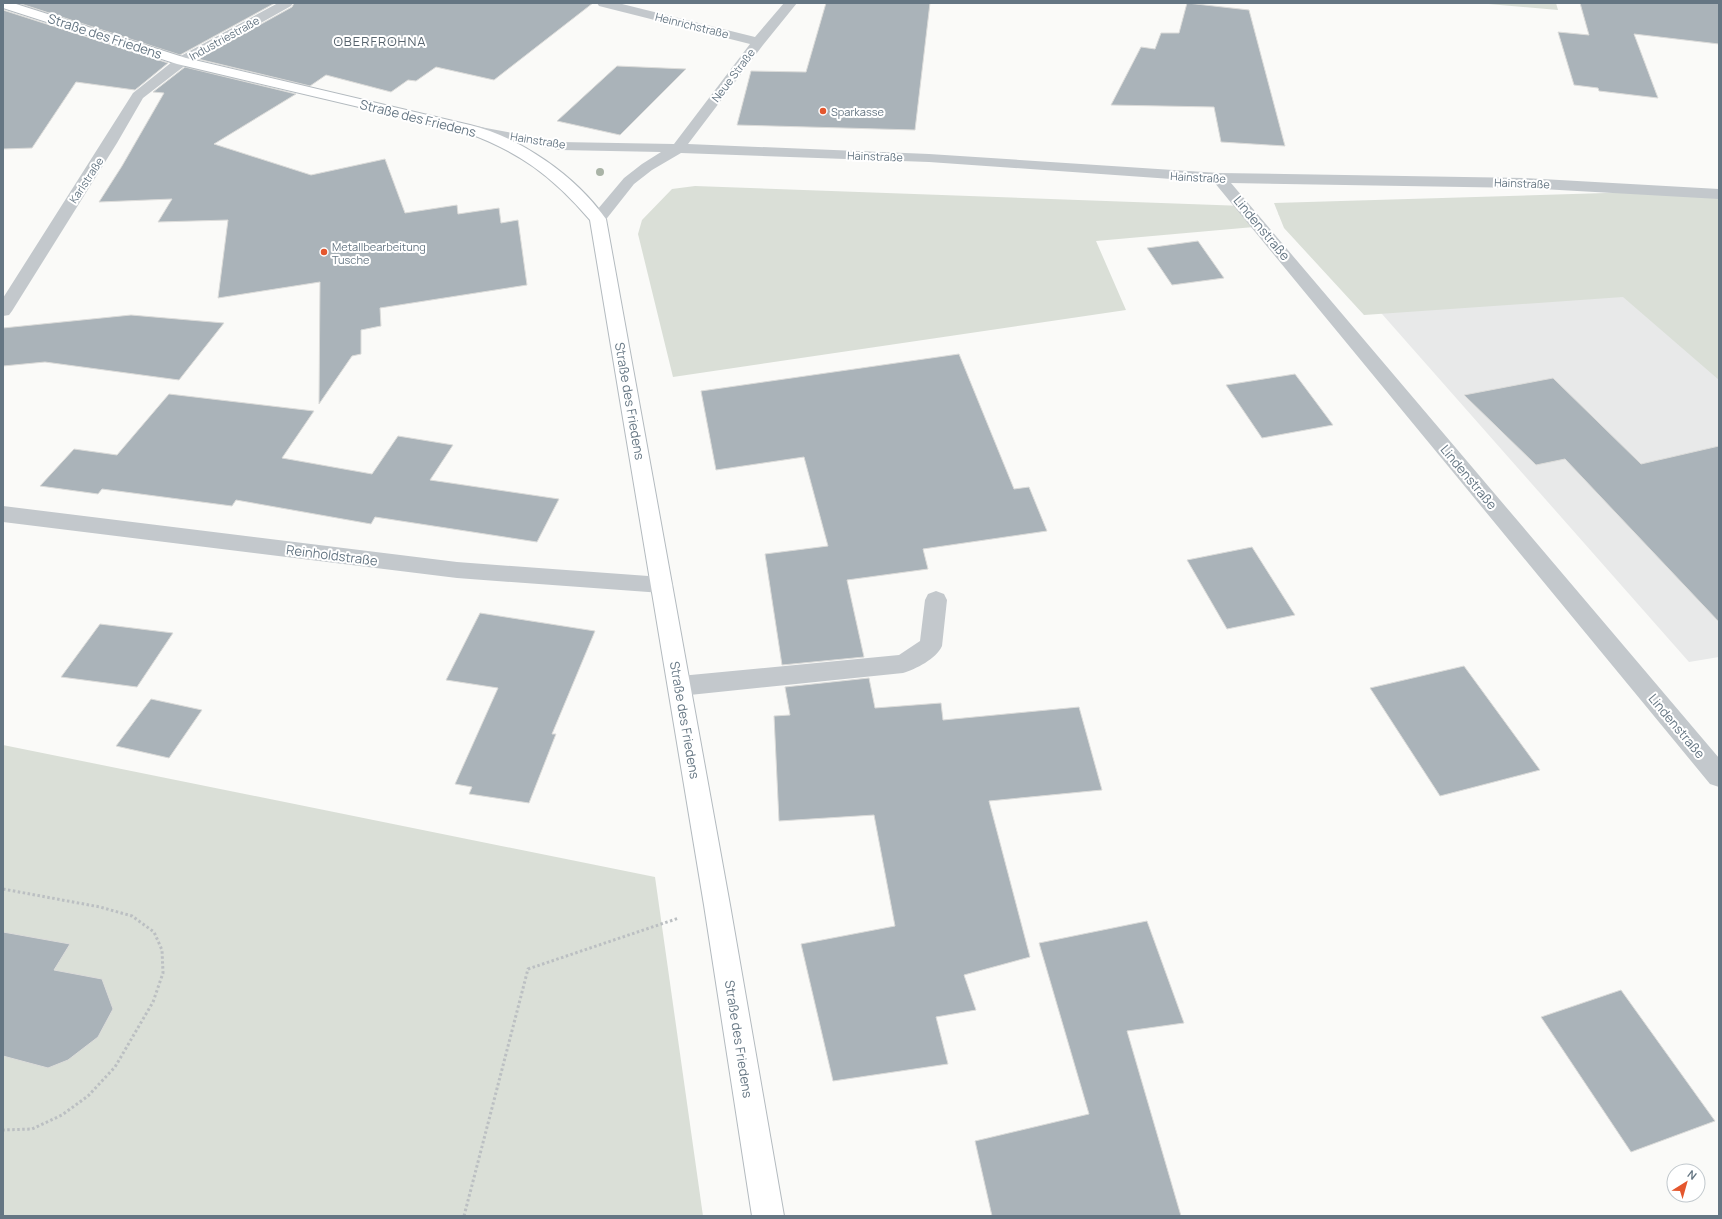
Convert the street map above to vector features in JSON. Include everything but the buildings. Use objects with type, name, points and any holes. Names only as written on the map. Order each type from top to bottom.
[{"type":"main road","name":"Straße des Friedens","points":[[3,4],[182,61],[470,129],[512,146],[545,166],[573,191],[598,219],[680,686],[768,1216]]},
{"type":"street","name":"Industriestraße","points":[[182,61],[287,3]]},
{"type":"street","name":"Heinrichstraße","points":[[603,3],[758,42]]},
{"type":"street","name":"Neue Straße","points":[[678,148],[758,42],[791,3]]},
{"type":"street","name":"Karlstraße","points":[[3,311],[110,143],[138,96],[182,61]]},
{"type":"street","name":"Hainstraße","points":[[470,129],[560,146],[678,148],[929,158],[1219,178],[1524,183],[1719,194]]},
{"type":"street","points":[[598,219],[629,181],[647,167],[678,148]]},
{"type":"street","name":"Lindenstraße","points":[[1219,178],[1719,776]]},
{"type":"street","name":"Reinholdstraße","points":[[3,514],[457,570],[662,585]]},
{"type":"street","points":[[680,686],[903,664],[931,646],[936,600]]},
{"type":"path","points":[[3,889],[100,907],[132,916],[154,932],[162,950],[163,973],[153,1002],[115,1067],[88,1096],[62,1115],[32,1128],[3,1130]]},
{"type":"path","points":[[464,1216],[528,969],[717,905]]},
{"type":"shaded area","points":[[1477,3],[1556,3],[1558,10]]},
{"type":"shaded area","points":[[695,186],[1244,206],[1254,227],[1096,241],[1126,310],[673,377],[638,234],[642,220],[672,189]]},
{"type":"shaded area","points":[[1638,192],[1719,197],[1719,380],[1623,297],[1364,315],[1284,228],[1274,203]]},
{"type":"shaded area","points":[[1278,214],[1552,223],[1719,373],[1719,657],[1689,662],[1382,314]]},
{"type":"shaded area","points":[[3,745],[655,877],[703,1216],[3,1216]]},
{"type":"place","name":"Sparkasse","points":[[823,111]]},
{"type":"place","name":"Metallbearbeitung Tusche","points":[[324,252]]},
{"type":"district","name":"OBERFROHNA","points":[[380,41]]}]
